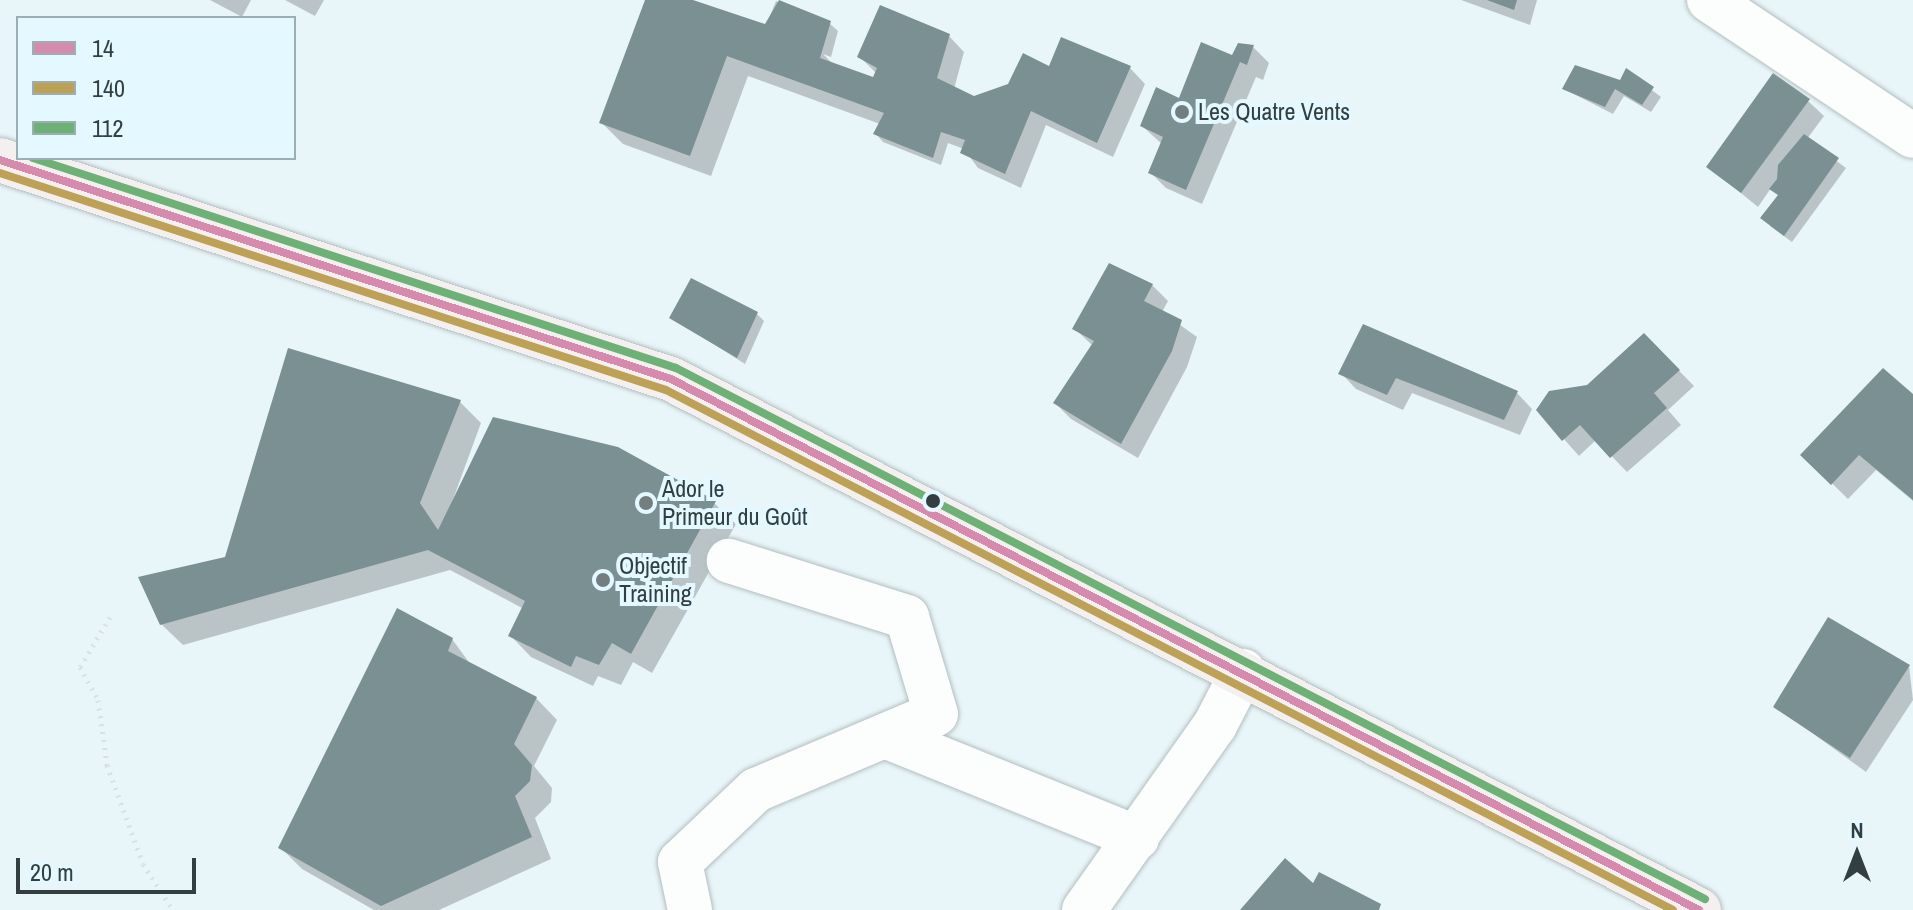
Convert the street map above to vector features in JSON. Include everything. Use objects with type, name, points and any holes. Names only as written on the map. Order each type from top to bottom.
[{"type":"main road","points":[[0,160],[671,379],[1243,671],[1699,910]]},
{"type":"street","points":[[1709,0],[1913,136]]},
{"type":"street","points":[[690,910],[680,862],[756,790],[936,714],[907,617],[729,561]]},
{"type":"street","points":[[1084,910],[1215,725],[1243,671]]},
{"type":"street","points":[[885,736],[1137,838]]},
{"type":"path","points":[[110,617],[80,667],[98,700],[107,765],[143,864],[173,910]]},
{"type":"building","points":[[645,0],[693,0],[765,24],[779,0],[831,21],[820,58],[873,77],[877,68],[857,57],[880,5],[950,34],[937,78],[974,96],[1008,84],[1023,53],[1049,66],[1061,37],[1131,66],[1097,143],[1031,111],[1005,174],[960,153],[965,140],[941,132],[933,158],[873,134],[884,113],[727,56],[690,156],[599,123]]},
{"type":"building","points":[[1487,0],[1517,0],[1514,10]]},
{"type":"building","name":"Les Quatre Vents","points":[[1201,42],[1232,55],[1238,43],[1254,45],[1247,65],[1240,62],[1186,190],[1148,173],[1163,137],[1140,126],[1156,87],[1179,98]]},
{"type":"building","points":[[1575,65],[1620,80],[1626,68],[1654,87],[1642,105],[1615,89],[1605,107],[1562,89]]},
{"type":"building","points":[[1773,73],[1810,99],[1741,193],[1706,167]]},
{"type":"building","points":[[1804,134],[1839,158],[1784,236],[1760,218],[1778,195],[1769,189],[1777,179],[1778,165]]},
{"type":"building","points":[[1109,263],[1153,284],[1144,301],[1182,320],[1172,351],[1121,444],[1053,403],[1094,341],[1072,329]]},
{"type":"building","points":[[691,278],[758,312],[737,358],[669,318]]},
{"type":"building","points":[[1363,324],[1518,391],[1504,420],[1396,378],[1387,395],[1338,374]]},
{"type":"building","points":[[1644,333],[1680,370],[1654,393],[1667,408],[1610,458],[1580,425],[1562,441],[1536,410],[1549,391],[1587,385]]},
{"type":"building","points":[[288,348],[461,400],[420,503],[438,530],[493,417],[618,447],[716,501],[631,654],[612,643],[599,665],[576,656],[571,667],[508,636],[525,601],[428,550],[160,625],[138,577],[225,557]]},
{"type":"building","points":[[1883,368],[1913,394],[1913,500],[1859,455],[1831,485],[1800,455]]},
{"type":"building","points":[[397,608],[453,638],[448,651],[537,697],[514,744],[532,765],[530,781],[515,796],[532,837],[381,906],[278,848]]},
{"type":"building","points":[[1828,617],[1910,665],[1850,758],[1773,707]]},
{"type":"building","points":[[1285,858],[1313,883],[1319,872],[1381,904],[1379,910],[1240,910]]},
{"type":"transit line","name":"14","points":[[0,160],[671,379],[1699,910]]},
{"type":"transit line","name":"112","points":[[39,160],[676,368],[1705,899]]},
{"type":"transit line","name":"140","points":[[0,173],[666,390],[1673,910]]},
{"type":"place","name":"Les Quatre Vents","points":[[1182,112]]},
{"type":"place","name":"Ador le Primeur du Goût","points":[[646,503]]},
{"type":"place","name":"Objectif Training","points":[[603,580]]}]
